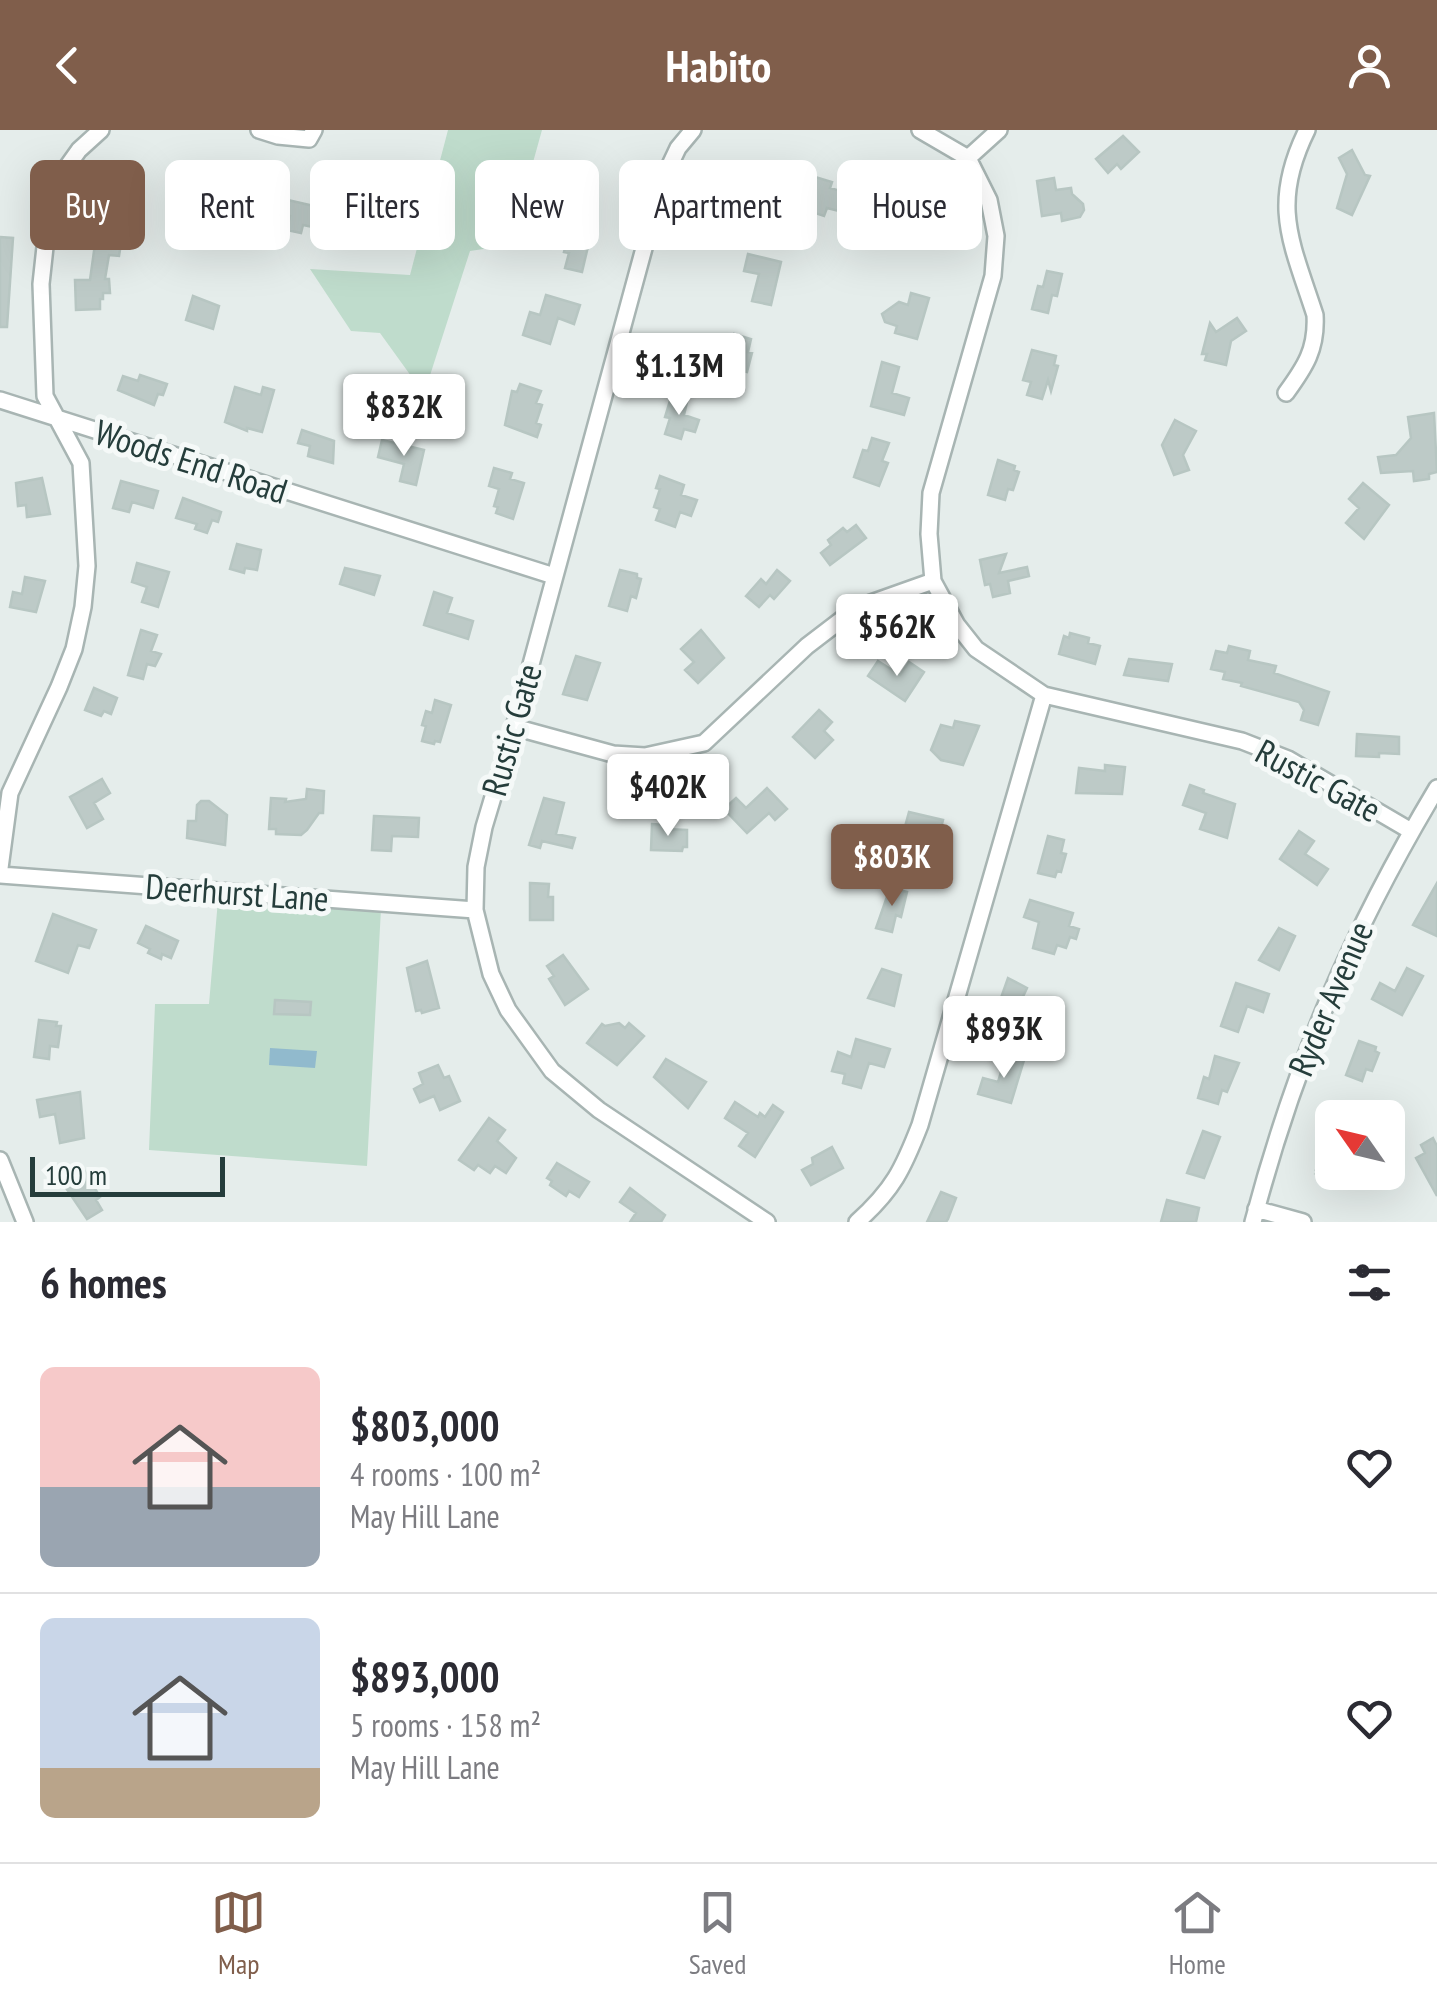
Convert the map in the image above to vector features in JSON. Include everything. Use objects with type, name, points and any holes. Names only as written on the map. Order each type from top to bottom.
[{"type":"street","points":[[0,872],[10,793],[74,649],[83,607],[87,566],[80,463],[45,396],[41,322],[44,244],[59,178],[79,150],[101,130]]},
{"type":"street","points":[[259,130],[309,139],[314,130]]},
{"type":"street","name":"Rustic Gate","points":[[694,130],[678,148],[662,182],[484,828],[476,867],[475,910],[491,974],[508,1010],[552,1071],[600,1110],[768,1222]]},
{"type":"street","points":[[920,130],[968,158],[999,130]]},
{"type":"street","points":[[1286,393],[1307,364],[1316,333],[1316,315],[1286,212],[1289,172],[1307,130]]},
{"type":"street","name":"Rustic Gate","points":[[968,158],[989,200],[996,236],[993,276],[931,493],[929,534],[933,581],[957,625],[976,648],[1044,696],[1242,741],[1288,759],[1411,831]]},
{"type":"street","name":"Woods End Road","points":[[0,400],[554,576]]},
{"type":"street","points":[[514,727],[613,754],[645,756],[704,742],[806,646],[841,620],[871,603],[933,581]]},
{"type":"street","points":[[857,1222],[879,1203],[902,1172],[920,1125],[1044,696]]},
{"type":"street","name":"Ryder Avenue","points":[[1254,1216],[1302,1062],[1330,991],[1365,914],[1437,788]]},
{"type":"street","name":"Deerhurst Lane","points":[[0,872],[475,910]]},
{"type":"street","points":[[0,1160],[25,1222]]},
{"type":"street","points":[[1254,1216],[1304,1222]]},
{"type":"green space","points":[[448,130],[542,130],[534,160],[475,160],[477,250],[470,251],[424,394],[380,333],[351,331],[310,269],[410,275],[417,250],[455,250],[455,160],[440,160]]},
{"type":"green space","points":[[218,900],[381,909],[367,1166],[149,1150],[155,1004],[209,1004]]},
{"type":"water","points":[[270,1048],[317,1051],[315,1068],[269,1065]]},
{"type":"building","points":[[1123,136],[1139,152],[1121,169],[1117,164],[1108,173],[1096,159]]},
{"type":"building","points":[[1352,150],[1365,175],[1370,176],[1352,215],[1337,208],[1347,174],[1339,158]]},
{"type":"building","points":[[817,178],[832,182],[830,188],[837,190],[837,210],[827,208],[824,216],[817,214]]},
{"type":"building","points":[[1054,178],[1056,190],[1071,188],[1083,204],[1080,217],[1062,221],[1061,213],[1042,216],[1037,181]]},
{"type":"building","points":[[290,201],[310,205],[310,226],[303,225],[301,233],[290,231]]},
{"type":"building","points":[[0,237],[13,238],[7,327],[0,327]]},
{"type":"building","points":[[94,250],[120,250],[119,256],[109,255],[105,279],[109,279],[110,293],[103,293],[100,309],[76,310],[75,280],[90,280]]},
{"type":"building","points":[[587,250],[582,272],[565,268],[569,253],[564,252]]},
{"type":"building","points":[[748,254],[781,262],[771,305],[752,301],[759,274],[744,271]]},
{"type":"building","points":[[1047,271],[1062,274],[1048,313],[1032,309]]},
{"type":"building","points":[[911,293],[929,298],[917,339],[895,333],[897,326],[885,322],[882,314],[899,302],[908,305]]},
{"type":"building","points":[[546,295],[580,305],[574,324],[558,318],[550,344],[523,335],[530,312],[540,315]]},
{"type":"building","points":[[193,296],[219,306],[213,329],[186,320]]},
{"type":"building","points":[[1237,318],[1246,331],[1231,341],[1226,365],[1205,360],[1207,354],[1202,354],[1210,323],[1216,332]]},
{"type":"building","points":[[734,334],[751,339],[748,352],[752,353],[742,376],[723,371]]},
{"type":"building","points":[[1032,350],[1056,356],[1054,365],[1058,366],[1051,391],[1048,380],[1042,399],[1027,395],[1031,382],[1023,380]]},
{"type":"building","points":[[882,362],[899,367],[892,393],[909,398],[904,415],[871,406]]},
{"type":"building","points":[[140,375],[167,384],[154,405],[118,390],[123,376],[138,381]]},
{"type":"building","points":[[520,384],[541,391],[536,403],[542,405],[536,423],[541,425],[537,437],[505,425],[512,391],[517,392]]},
{"type":"building","points":[[235,387],[261,395],[263,387],[274,390],[262,432],[225,422]]},
{"type":"building","points":[[672,394],[688,398],[684,415],[699,420],[695,432],[684,429],[681,439],[665,434]]},
{"type":"building","points":[[1434,413],[1437,472],[1429,474],[1429,479],[1414,481],[1413,471],[1381,473],[1378,457],[1396,455],[1411,438],[1408,417]]},
{"type":"building","points":[[1175,420],[1196,431],[1183,455],[1189,470],[1174,475],[1162,445]]},
{"type":"building","points":[[302,430],[334,441],[333,463],[308,456],[310,446],[298,443]]},
{"type":"building","points":[[872,438],[889,443],[882,461],[888,463],[879,486],[854,477],[863,450],[868,451]]},
{"type":"building","points":[[382,440],[424,450],[416,485],[400,481],[404,464],[378,457]]},
{"type":"building","points":[[998,460],[1015,466],[1014,470],[1019,472],[1005,500],[988,495]]},
{"type":"building","points":[[494,468],[512,473],[510,479],[524,483],[513,519],[496,513],[499,489],[489,486]]},
{"type":"building","points":[[660,476],[684,485],[681,495],[697,500],[691,516],[680,512],[675,527],[656,520],[660,509],[654,507]]},
{"type":"building","points":[[42,478],[50,514],[27,517],[26,505],[18,506],[16,483]]},
{"type":"building","points":[[121,481],[158,491],[153,508],[132,502],[129,512],[113,508]]},
{"type":"building","points":[[1363,483],[1389,505],[1364,539],[1346,523],[1359,508],[1349,499]]},
{"type":"building","points":[[183,498],[221,512],[218,522],[212,520],[207,533],[195,529],[197,524],[176,518]]},
{"type":"building","points":[[856,525],[866,538],[830,565],[821,553],[831,545],[828,540],[843,528],[847,532]]},
{"type":"building","points":[[237,544],[261,550],[257,570],[245,568],[244,573],[230,569]]},
{"type":"building","points":[[1006,554],[999,573],[1027,567],[1029,576],[1008,581],[1010,593],[993,597],[990,584],[985,585],[980,560]]},
{"type":"building","points":[[137,563],[169,572],[158,607],[142,602],[147,587],[132,582]]},
{"type":"building","points":[[345,568],[380,576],[374,595],[340,584]]},
{"type":"building","points":[[620,570],[637,574],[641,579],[636,598],[631,596],[627,611],[609,606]]},
{"type":"building","points":[[777,570],[790,581],[774,599],[770,595],[759,607],[746,596],[761,579],[766,584]]},
{"type":"building","points":[[25,577],[45,581],[36,612],[10,607],[13,592],[22,594]]},
{"type":"building","points":[[434,592],[452,598],[447,613],[473,621],[468,639],[424,625]]},
{"type":"building","points":[[141,630],[157,635],[151,651],[161,654],[155,666],[147,664],[143,679],[128,675]]},
{"type":"building","points":[[701,630],[724,658],[698,683],[685,670],[694,662],[681,649]]},
{"type":"building","points":[[1070,633],[1100,646],[1095,664],[1059,654],[1064,636],[1069,638]]},
{"type":"building","points":[[1229,646],[1250,651],[1248,660],[1276,666],[1274,673],[1329,692],[1318,725],[1301,720],[1304,710],[1299,702],[1241,686],[1242,683],[1223,679],[1225,672],[1211,669],[1216,651],[1227,653]]},
{"type":"building","points":[[576,656],[600,663],[587,700],[563,694]]},
{"type":"building","points":[[1129,659],[1172,664],[1168,681],[1124,675]]},
{"type":"building","points":[[878,661],[900,675],[909,662],[924,672],[905,701],[868,676]]},
{"type":"building","points":[[94,688],[117,698],[111,714],[104,711],[101,716],[85,710]]},
{"type":"building","points":[[435,700],[451,705],[440,742],[434,744],[422,741],[426,726],[422,725],[426,711],[432,713]]},
{"type":"building","points":[[819,710],[832,722],[824,731],[833,740],[815,758],[793,737]]},
{"type":"building","points":[[955,721],[979,726],[963,765],[941,760],[931,750],[941,725],[953,728]]},
{"type":"building","points":[[1357,734],[1399,737],[1399,754],[1356,756]]},
{"type":"building","points":[[1105,765],[1125,767],[1122,794],[1076,793],[1079,768],[1105,771]]},
{"type":"building","points":[[102,779],[110,793],[94,803],[103,819],[87,828],[70,797]]},
{"type":"building","points":[[1190,785],[1235,804],[1227,838],[1200,829],[1206,813],[1183,805]]},
{"type":"building","points":[[767,788],[787,809],[775,820],[769,813],[747,833],[724,809],[736,798],[746,808]]},
{"type":"building","points":[[307,789],[324,791],[323,813],[307,830],[301,835],[276,834],[276,829],[269,829],[271,798],[286,799],[285,802],[306,799]]},
{"type":"building","points":[[544,798],[564,803],[556,834],[575,838],[572,848],[542,841],[540,848],[529,845]]},
{"type":"building","points":[[201,801],[209,801],[227,815],[225,845],[187,838],[188,821],[196,821]]},
{"type":"building","points":[[909,812],[943,820],[938,839],[921,836],[915,860],[897,856]]},
{"type":"building","points":[[374,816],[419,818],[418,837],[392,836],[391,851],[372,850]]},
{"type":"building","points":[[652,824],[687,830],[687,847],[682,851],[651,850]]},
{"type":"building","points":[[1299,831],[1314,841],[1305,854],[1328,869],[1317,885],[1280,859]]},
{"type":"building","points":[[1048,836],[1064,840],[1061,853],[1066,854],[1061,872],[1057,871],[1055,877],[1038,873]]},
{"type":"building","points":[[530,883],[549,884],[553,920],[530,920]]},
{"type":"building","points":[[1437,883],[1437,936],[1413,925]]},
{"type":"building","points":[[890,888],[907,892],[901,917],[896,915],[892,932],[876,928]]},
{"type":"building","points":[[1030,900],[1073,913],[1069,926],[1079,929],[1076,939],[1070,937],[1066,948],[1057,945],[1054,954],[1033,948],[1039,922],[1024,917]]},
{"type":"building","points":[[53,914],[96,930],[89,948],[78,945],[68,973],[36,961]]},
{"type":"building","points":[[146,926],[178,941],[171,958],[162,954],[161,959],[138,943]]},
{"type":"building","points":[[1279,928],[1295,936],[1279,970],[1259,960]]},
{"type":"building","points":[[563,955],[588,989],[565,1005],[549,979],[554,976],[547,966]]},
{"type":"building","points":[[427,961],[439,1008],[422,1013],[416,1011],[407,968]]},
{"type":"building","points":[[1407,968],[1423,976],[1402,1015],[1372,999],[1380,983],[1395,991]]},
{"type":"building","points":[[882,969],[901,975],[894,1006],[868,998]]},
{"type":"building","points":[[1008,978],[1027,988],[1013,1018],[996,1012]]},
{"type":"building","points":[[1236,983],[1269,994],[1263,1012],[1247,1006],[1238,1032],[1221,1026]]},
{"type":"building","points":[[275,1000],[311,1002],[310,1015],[274,1014]]},
{"type":"building","points":[[39,1020],[61,1026],[58,1047],[50,1046],[49,1059],[34,1057]]},
{"type":"building","points":[[619,1023],[625,1028],[629,1023],[644,1036],[617,1065],[587,1043],[602,1024]]},
{"type":"building","points":[[856,1039],[890,1049],[884,1067],[869,1063],[861,1088],[843,1083],[845,1074],[832,1071],[838,1052],[851,1057]]},
{"type":"building","points":[[1359,1041],[1376,1047],[1379,1053],[1372,1071],[1366,1069],[1362,1081],[1346,1075]]},
{"type":"building","points":[[1006,1055],[1024,1060],[1011,1103],[978,1094],[983,1078],[998,1082]]},
{"type":"building","points":[[1215,1056],[1239,1063],[1218,1104],[1198,1098],[1204,1077],[1209,1079]]},
{"type":"building","points":[[666,1059],[706,1082],[688,1108],[654,1077]]},
{"type":"building","points":[[438,1065],[444,1078],[449,1076],[460,1101],[440,1110],[434,1096],[420,1102],[414,1089],[423,1084],[419,1073]]},
{"type":"building","points":[[80,1092],[84,1138],[60,1143],[55,1114],[40,1117],[37,1100]]},
{"type":"building","points":[[735,1102],[758,1117],[760,1113],[765,1117],[773,1105],[783,1112],[755,1157],[739,1146],[748,1133],[725,1118]]},
{"type":"building","points":[[489,1118],[505,1130],[497,1141],[516,1158],[506,1173],[495,1166],[490,1173],[478,1165],[474,1170],[459,1160]]},
{"type":"building","points":[[1203,1131],[1220,1137],[1204,1178],[1187,1173]]},
{"type":"building","points":[[1433,1138],[1437,1146],[1437,1196],[1416,1158],[1425,1153],[1421,1145]]},
{"type":"building","points":[[832,1147],[843,1168],[811,1185],[802,1170],[813,1164],[812,1158]]},
{"type":"building","points":[[557,1163],[589,1182],[579,1197],[569,1191],[566,1196],[550,1185],[552,1181],[547,1178]]},
{"type":"building","points":[[84,1170],[100,1197],[96,1200],[102,1210],[87,1219],[62,1182]]},
{"type":"building","points":[[630,1188],[665,1215],[661,1222],[630,1222],[636,1213],[620,1202]]},
{"type":"building","points":[[941,1192],[956,1198],[948,1219],[927,1222]]},
{"type":"building","points":[[1167,1200],[1199,1208],[1196,1222],[1161,1222]]}]
